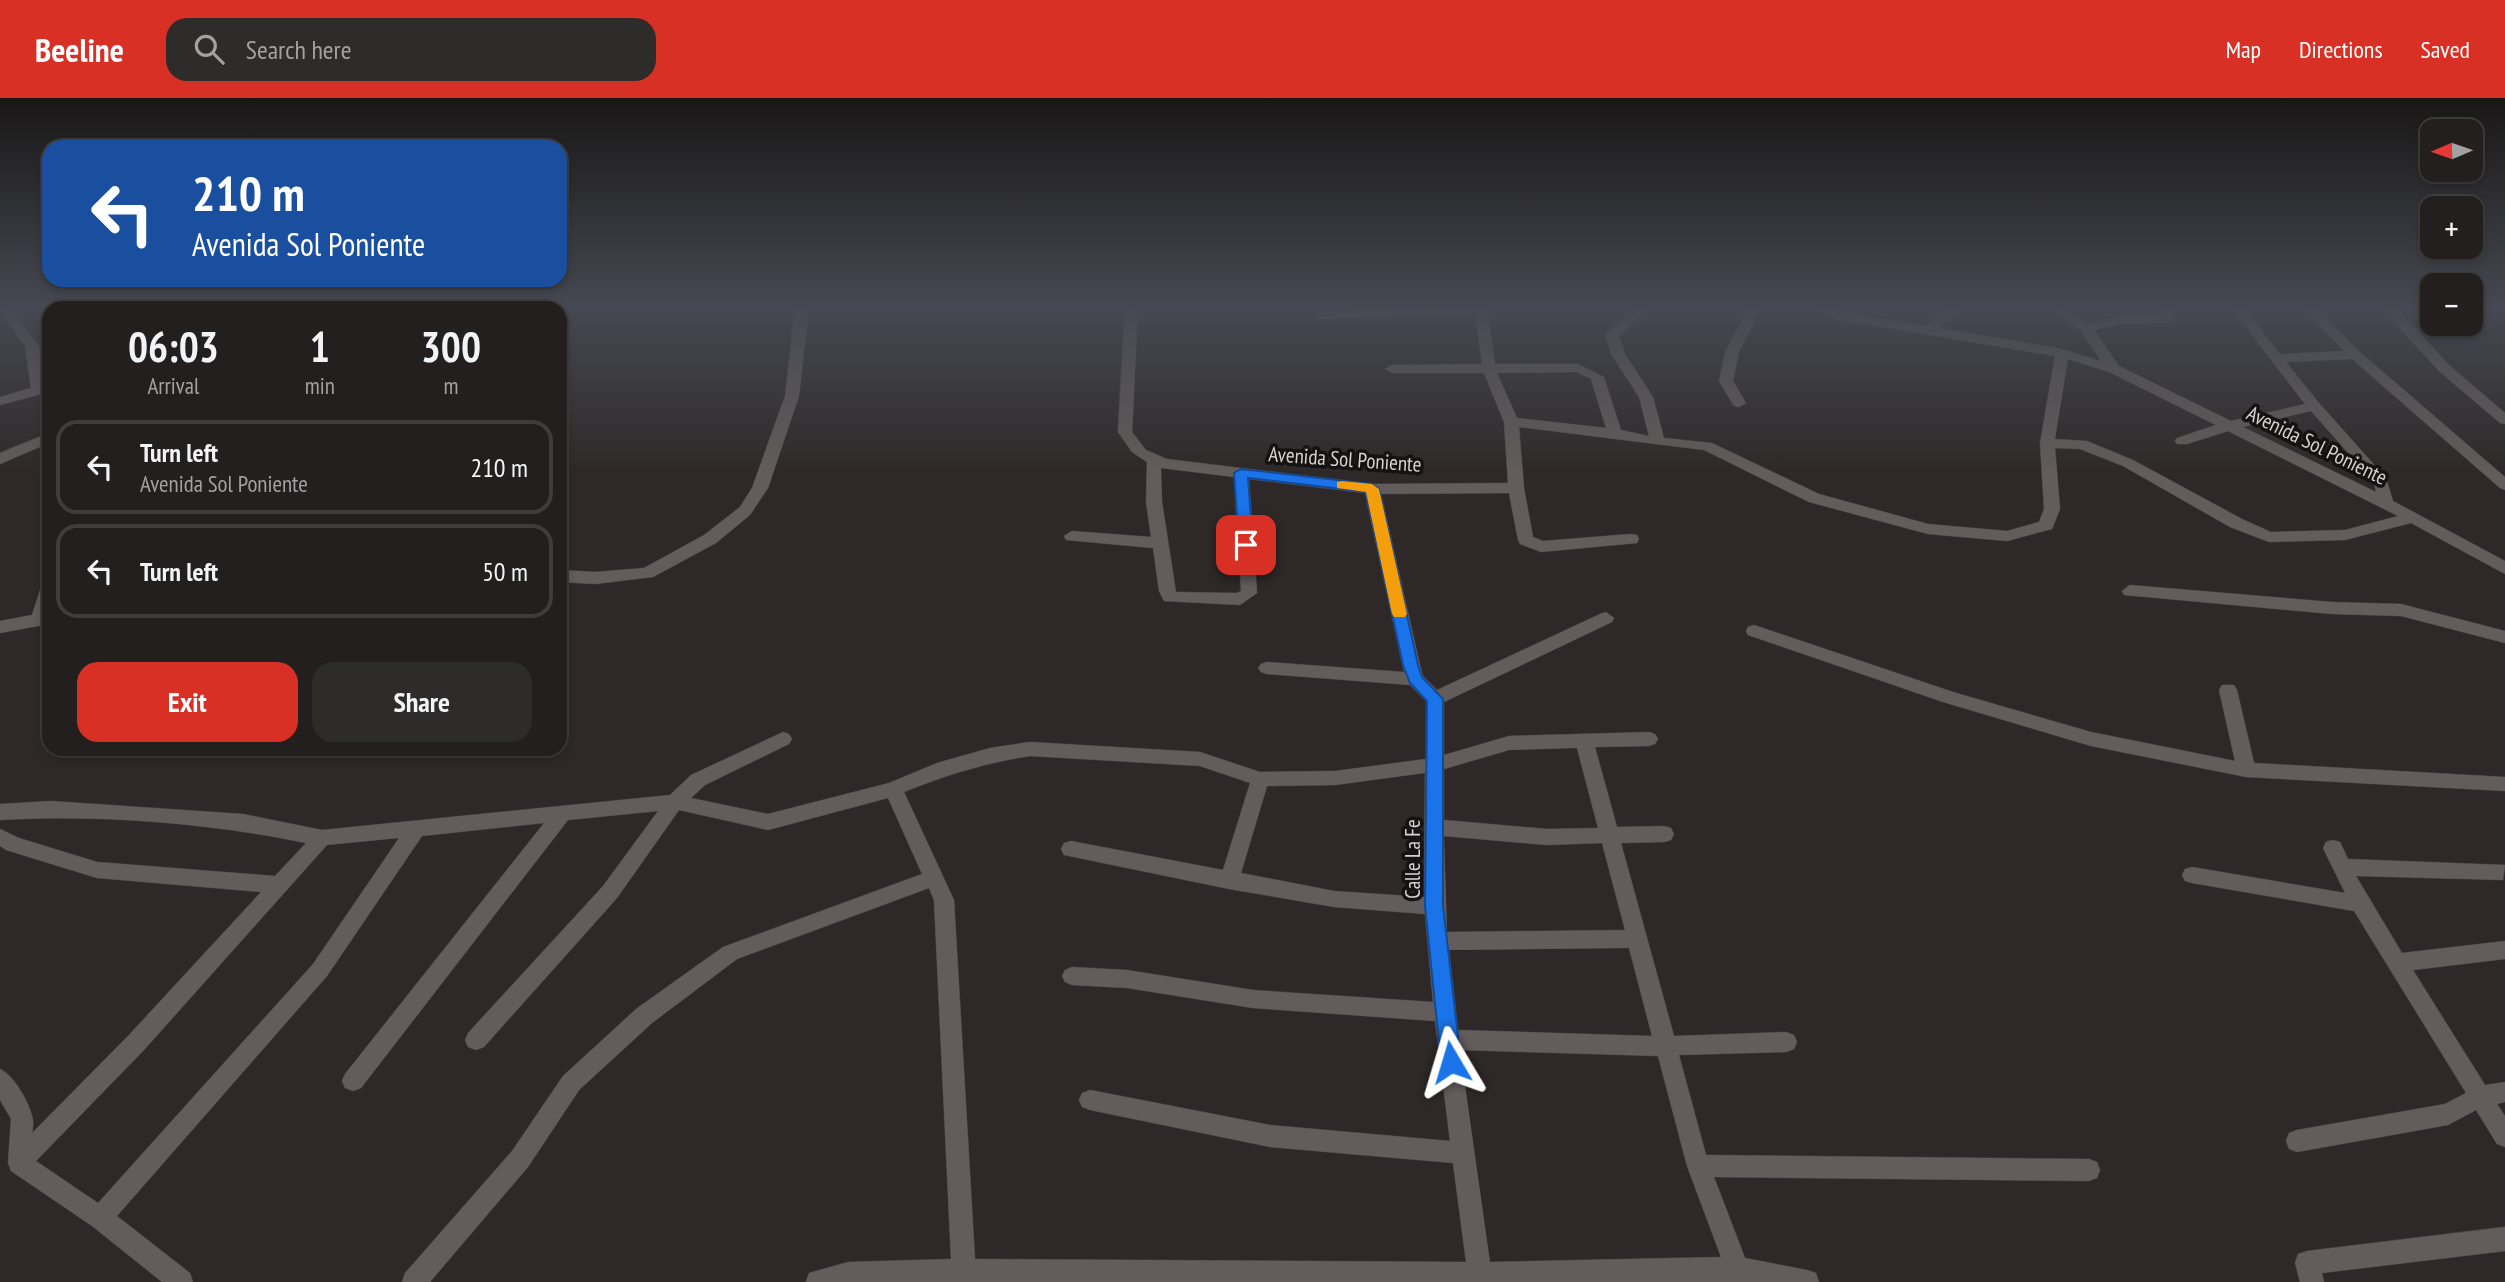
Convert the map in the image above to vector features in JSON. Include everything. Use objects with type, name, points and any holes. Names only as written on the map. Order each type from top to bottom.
[{"type":"street","points":[[36,363],[42,385]]},
{"type":"street","points":[[567,576],[595,578],[647,573],[709,539],[745,511],[760,488],[792,396],[796,363]]},
{"type":"street","points":[[1128,363],[1125,432],[1133,448],[1154,461],[1154,502],[1170,597],[1240,599],[1249,593],[1241,473]]},
{"type":"street","points":[[1488,363],[1511,422],[1516,488],[1526,540],[1541,547],[1631,540]]},
{"type":"street","points":[[1624,363],[1646,397],[1658,442]]},
{"type":"street","points":[[1730,363],[1726,381],[1739,403]]},
{"type":"street","points":[[1511,422],[1707,446],[1814,498],[1928,529],[2007,536],[2046,525],[2052,509],[2047,443],[2060,363]]},
{"type":"street","name":"Avenida Sol Poniente","points":[[2095,363],[2114,369],[2413,517],[2505,568]]},
{"type":"street","points":[[2110,363],[2114,369]]},
{"type":"street","points":[[2281,363],[2381,481],[2386,504]]},
{"type":"street","points":[[2365,363],[2505,485]]},
{"type":"street","points":[[2440,363],[2505,420]]},
{"type":"street","points":[[1392,369],[1577,368],[1597,377],[1615,433]]},
{"type":"street","points":[[0,401],[42,389]]},
{"type":"street","points":[[2182,441],[2228,426],[2314,405]]},
{"type":"street","points":[[0,459],[42,441]]},
{"type":"street","points":[[2047,443],[2082,444],[2128,463],[2236,523],[2269,537],[2344,535],[2413,517]]},
{"type":"street","name":"Avenida Sol Poniente","points":[[1154,461],[1372,489],[1516,488]]},
{"type":"street","points":[[1372,489],[1415,679],[1435,699],[1606,618]]},
{"type":"street","points":[[1072,536],[1160,543]]},
{"type":"street","points":[[2130,591],[2332,608],[2401,610],[2505,637]]},
{"type":"street","points":[[0,627],[42,619]]},
{"type":"street","points":[[1754,631],[1949,697],[2091,739],[2246,770],[2505,784]]},
{"type":"street","points":[[1268,668],[1415,679]]},
{"type":"street","points":[[2228,690],[2246,770]]},
{"type":"street","name":"Calle La Fe","points":[[1435,699],[1434,906],[1448,1040],[1480,1278]]},
{"type":"street","points":[[476,1040],[610,892],[675,802],[698,780],[783,739]]},
{"type":"street","points":[[0,812],[51,809],[243,822],[322,838],[675,802],[768,822],[893,789],[944,768],[990,755],[1030,749],[1200,759],[1260,779],[1335,778],[1433,765],[1509,743],[1649,739]]},
{"type":"street","points":[[1584,740],[1698,1166],[1737,1269]]},
{"type":"street","points":[[1229,881],[1260,779]]},
{"type":"street","points":[[893,789],[944,900],[964,1277]]},
{"type":"street","points":[[353,1081],[564,812]]},
{"type":"street","points":[[1434,827],[1547,837],[1664,834]]},
{"type":"street","points":[[100,1218],[320,970],[415,830]]},
{"type":"street","points":[[0,836],[13,844],[97,870],[280,884]]},
{"type":"street","points":[[19,1163],[136,1043],[322,838]]},
{"type":"street","points":[[2333,848],[2360,904],[2505,1136]]},
{"type":"street","points":[[1071,849],[1334,899],[1434,906]]},
{"type":"street","points":[[2343,867],[2503,872]]},
{"type":"street","points":[[2192,875],[2360,904]]},
{"type":"street","points":[[414,1282],[520,1159],[571,1083],[644,1016],[730,953],[934,878]]},
{"type":"street","points":[[1438,941],[1637,939]]},
{"type":"street","points":[[2397,963],[2505,950]]},
{"type":"street","points":[[1072,976],[1127,979],[1253,999],[1445,1012]]},
{"type":"street","points":[[1448,1040],[1666,1046],[1786,1042]]},
{"type":"street","points":[[0,1079],[22,1118],[19,1163]]},
{"type":"street","points":[[2297,1141],[2448,1114],[2481,1096],[2505,1092]]},
{"type":"street","points":[[1090,1100],[1270,1136],[1462,1153]]},
{"type":"street","points":[[19,1163],[100,1218],[181,1282]]},
{"type":"street","points":[[1698,1166],[2089,1170]]},
{"type":"street","points":[[2312,1282],[2307,1262],[2505,1238]]},
{"type":"street","points":[[817,1282],[848,1274],[964,1277],[1480,1278],[1737,1269],[1807,1282]]},
{"type":"slow traffic","points":[[1342,485],[1372,489],[1399,614]]},
{"type":"route","points":[[1246,545],[1241,473],[1372,489],[1410,665],[1415,679],[1435,699],[1434,906],[1451,1062]]}]
